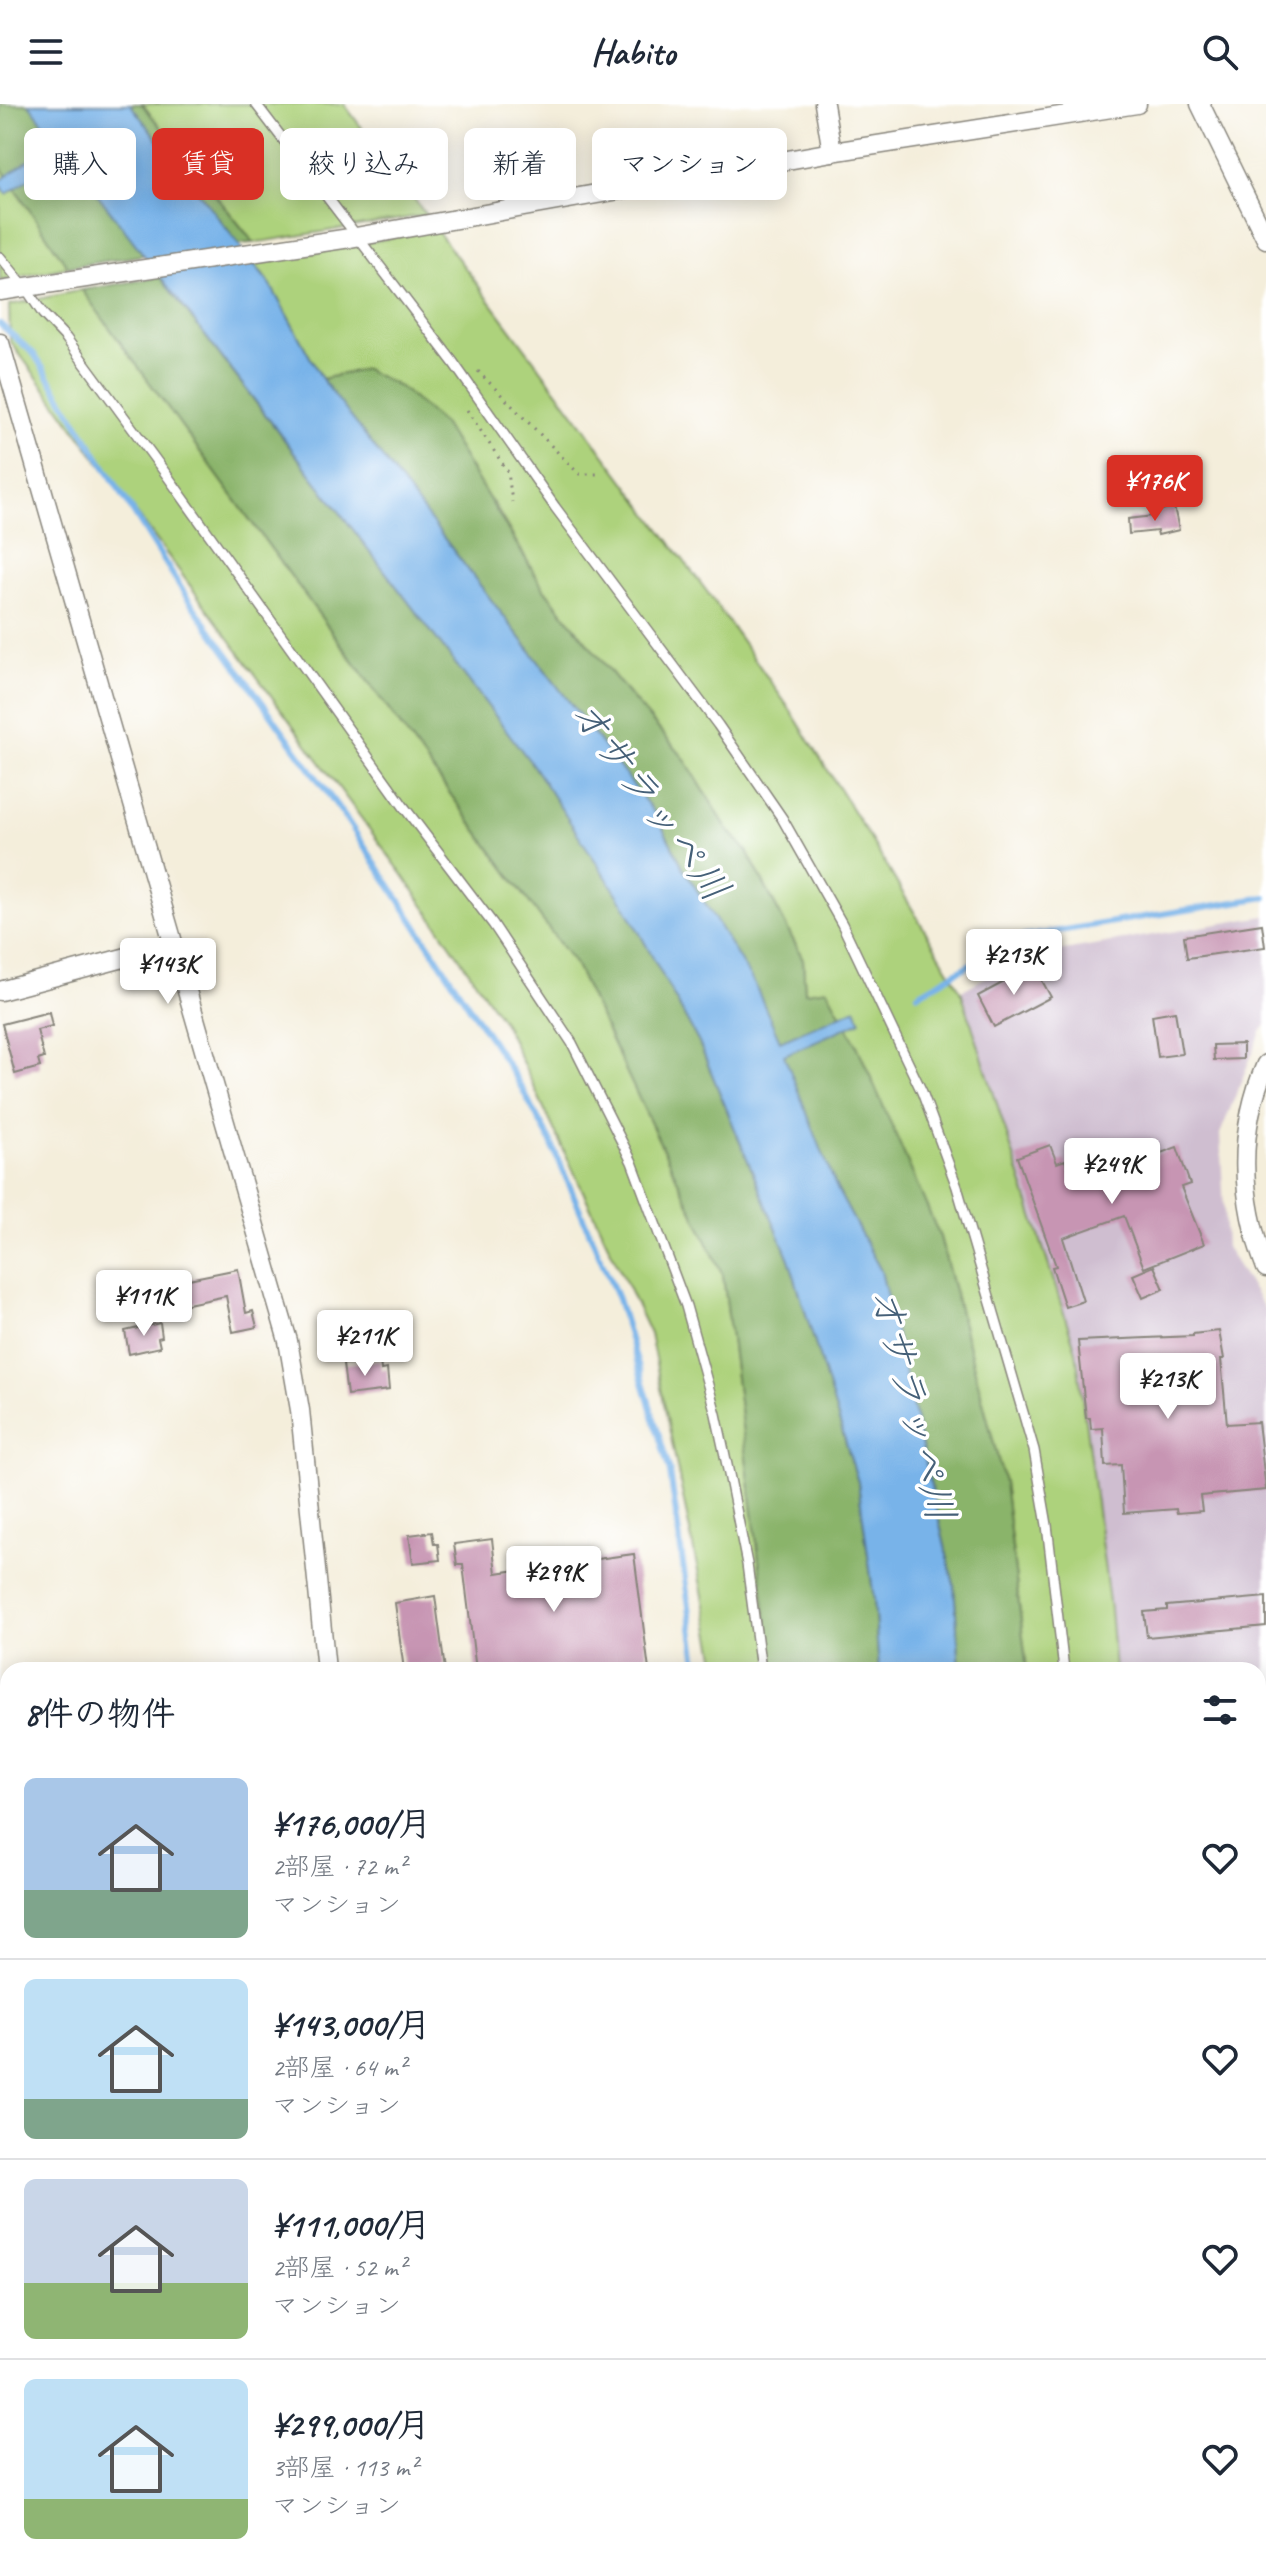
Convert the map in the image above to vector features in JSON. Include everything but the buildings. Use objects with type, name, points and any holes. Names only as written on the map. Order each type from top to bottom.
[{"type":"street","points":[[824,104],[832,152]]},
{"type":"street","points":[[0,291],[353,237],[832,152],[1137,104]]},
{"type":"street","points":[[1200,104],[1266,239]]},
{"type":"street","points":[[0,343],[288,1341],[300,1410],[325,1662]]},
{"type":"street","points":[[0,991],[172,945]]},
{"type":"street","points":[[1266,1064],[1248,1121],[1244,1172],[1250,1220],[1266,1268]]},
{"type":"lane","points":[[256,104],[353,237],[453,362],[555,507],[718,725],[782,818],[842,924],[922,1092],[957,1187],[1034,1450],[1047,1525],[1063,1662]]},
{"type":"lane","points":[[0,257],[43,314],[66,338],[157,462],[404,807],[493,924],[572,1043],[632,1162],[686,1306],[716,1414],[733,1493],[747,1564],[760,1662]]},
{"type":"shaded area","points":[[1266,916],[1266,1025],[1220,1134],[1226,1247],[1266,1311],[1266,1662],[1114,1662],[1076,1351],[961,991],[1022,957]]},
{"type":"green space","points":[[0,104],[29,104],[47,128],[24,128],[24,200],[102,200],[144,255],[68,267],[0,166]]},
{"type":"green space","points":[[130,104],[142,104],[161,128],[152,128],[152,132]]},
{"type":"green space","points":[[142,104],[344,104],[362,128],[280,128],[280,200],[415,200],[426,215],[254,243],[219,200],[264,200],[264,128],[161,128]]},
{"type":"green space","points":[[0,166],[3,170],[68,267],[0,281]]},
{"type":"green space","points":[[205,200],[219,200],[254,243],[239,244]]},
{"type":"green space","points":[[436,229],[708,593],[791,711],[873,843],[961,991],[1076,1351],[1114,1662],[1026,1662],[1004,1482],[940,1237],[805,993],[803,959],[747,851],[728,830],[684,758],[544,589],[494,504],[364,369],[322,379],[271,286],[255,264]]},
{"type":"green space","points":[[160,277],[532,764],[625,906],[699,1043],[789,1259],[858,1482],[874,1599],[878,1662],[772,1662],[723,1275],[576,966],[82,290]]},
{"type":"green space","points":[[82,290],[576,966],[723,1275],[772,1662],[716,1662],[650,1334],[504,1023],[403,875],[10,341],[9,305]]},
{"type":"green space","points":[[364,369],[400,387],[444,425],[544,589],[684,758],[728,830],[747,851],[803,959],[805,992],[827,989],[856,1043],[940,1237],[1004,1482],[1026,1662],[959,1662],[954,1585],[881,1271],[837,1189],[656,815],[322,379]]},
{"type":"water","points":[[29,104],[130,104],[152,132],[152,200],[204,200],[271,286],[322,379],[656,815],[683,867],[755,985],[780,1041],[856,1008],[861,1021],[784,1055],[837,1189],[881,1271],[954,1585],[959,1662],[878,1662],[874,1599],[858,1482],[789,1259],[699,1043],[625,906],[532,764],[102,200],[136,200],[136,128],[47,128]]},
{"type":"water","points":[[24,163],[24,182],[7,194],[0,181]]},
{"type":"waterway","points":[[0,324],[34,354],[186,596],[347,820],[516,1078],[550,1140],[618,1299],[670,1472],[697,1662]]},
{"type":"waterway","points":[[918,994],[1016,938],[1266,897]]},
{"type":"water label","name":"オサラッペ川","points":[[650,800]]},
{"type":"water label","name":"オサラッペ川","points":[[913,1404]]}]
